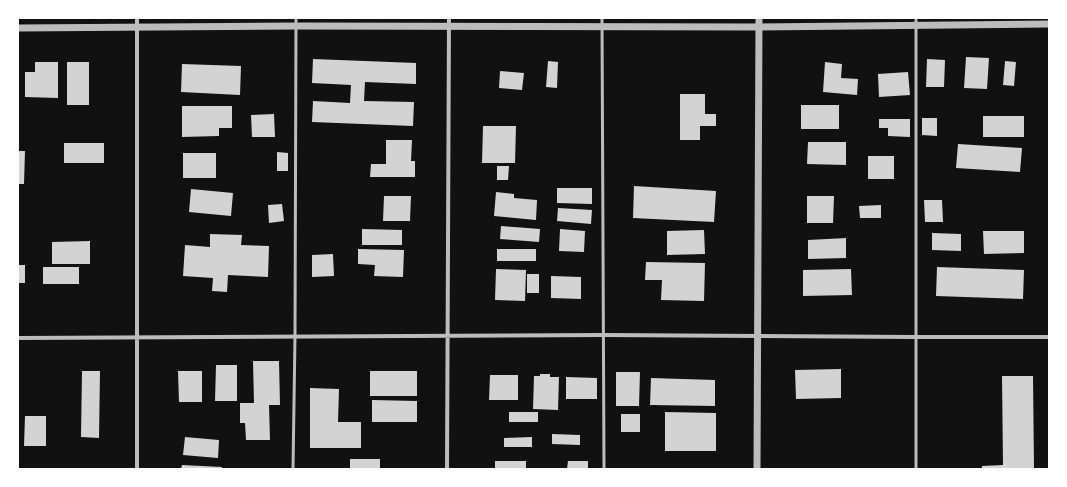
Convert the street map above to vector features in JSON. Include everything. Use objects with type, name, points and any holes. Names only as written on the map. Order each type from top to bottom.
[{"type":"street","points":[[137,18],[137,469]]},
{"type":"street","points":[[447,469],[449,18]]},
{"type":"street","points":[[757,469],[759,18]]},
{"type":"street","points":[[18,28],[296,26],[759,27],[916,22],[1049,24]]},
{"type":"street","points":[[18,338],[448,335],[1049,337]]},
{"type":"lane","points":[[293,469],[296,18]]},
{"type":"lane","points":[[602,18],[604,469]]},
{"type":"lane","points":[[916,22],[916,469]]},
{"type":"building","points":[[966,57],[989,58],[987,89],[964,88]]},
{"type":"building","points":[[313,59],[416,63],[416,84],[365,82],[364,101],[414,102],[413,126],[312,122],[313,101],[350,103],[351,85],[312,83]]},
{"type":"building","points":[[927,59],[945,60],[944,87],[926,87]]},
{"type":"building","points":[[548,61],[558,62],[557,88],[546,87]]},
{"type":"building","points":[[1005,61],[1016,62],[1014,86],[1003,85]]},
{"type":"building","points":[[35,62],[58,62],[58,98],[25,97],[25,72],[35,72]]},
{"type":"building","points":[[67,62],[89,62],[89,105],[67,105]]},
{"type":"building","points":[[825,62],[842,64],[841,78],[858,79],[857,95],[823,92]]},
{"type":"building","points":[[182,64],[241,66],[240,95],[181,92]]},
{"type":"building","points":[[500,71],[524,73],[522,90],[499,88]]},
{"type":"building","points":[[908,72],[910,95],[879,97],[878,74]]},
{"type":"building","points":[[680,94],[705,94],[705,114],[716,114],[716,126],[700,126],[700,140],[680,140]]},
{"type":"building","points":[[801,105],[839,105],[839,129],[801,129]]},
{"type":"building","points":[[182,106],[232,106],[232,128],[219,128],[219,136],[182,137]]},
{"type":"building","points":[[274,114],[275,137],[252,137],[251,115]]},
{"type":"building","points":[[983,116],[1024,116],[1024,137],[983,137]]},
{"type":"building","points":[[922,118],[937,118],[937,136],[922,135]]},
{"type":"building","points":[[879,119],[910,119],[910,137],[888,136],[888,128],[879,128]]},
{"type":"building","points":[[483,126],[516,126],[515,163],[482,163]]},
{"type":"building","points":[[386,140],[412,140],[411,161],[415,161],[415,177],[370,177],[371,164],[386,164]]},
{"type":"building","points":[[808,142],[846,142],[846,165],[807,164]]},
{"type":"building","points":[[64,143],[104,143],[104,163],[64,163]]},
{"type":"building","points":[[958,144],[1022,148],[1020,172],[956,168]]},
{"type":"building","points":[[18,151],[25,151],[24,184],[18,184]]},
{"type":"building","points":[[277,152],[288,153],[288,171],[277,171]]},
{"type":"building","points":[[183,153],[216,153],[216,178],[183,178]]},
{"type":"building","points":[[868,156],[894,156],[894,179],[868,179]]},
{"type":"building","points":[[497,166],[509,166],[508,180],[497,180]]},
{"type":"building","points":[[634,186],[716,191],[714,222],[633,218]]},
{"type":"building","points":[[557,188],[592,188],[592,204],[557,203]]},
{"type":"building","points":[[191,189],[233,193],[231,216],[189,212]]},
{"type":"building","points":[[496,192],[514,194],[514,198],[537,200],[536,220],[494,216]]},
{"type":"building","points":[[384,196],[411,196],[410,221],[383,221]]},
{"type":"building","points":[[807,196],[834,196],[833,223],[807,223]]},
{"type":"building","points":[[924,200],[942,200],[943,222],[925,222]]},
{"type":"building","points":[[282,204],[284,221],[269,223],[268,205]]},
{"type":"building","points":[[881,205],[881,218],[860,218],[859,206]]},
{"type":"building","points":[[558,208],[592,210],[591,224],[557,221]]},
{"type":"building","points":[[501,226],[540,229],[539,242],[500,239]]},
{"type":"building","points":[[362,229],[402,230],[402,245],[362,245]]},
{"type":"building","points":[[560,229],[585,231],[584,252],[559,251]]},
{"type":"building","points":[[704,230],[705,254],[667,255],[667,231]]},
{"type":"building","points":[[983,231],[1024,231],[1024,253],[984,254]]},
{"type":"building","points":[[932,233],[961,234],[961,251],[932,250]]},
{"type":"building","points":[[210,234],[242,235],[241,245],[269,246],[268,277],[228,275],[227,292],[212,291],[213,278],[183,276],[185,245],[210,247]]},
{"type":"building","points":[[846,238],[846,258],[808,259],[808,240]]},
{"type":"building","points":[[90,241],[90,264],[52,264],[52,242]]},
{"type":"building","points":[[358,249],[404,250],[403,277],[374,276],[375,265],[358,264]]},
{"type":"building","points":[[497,249],[536,249],[536,261],[497,261]]},
{"type":"building","points":[[333,254],[334,276],[312,277],[312,255]]},
{"type":"building","points":[[646,262],[705,263],[704,301],[661,300],[662,280],[645,280]]},
{"type":"building","points":[[18,265],[25,265],[25,283],[18,283]]},
{"type":"building","points":[[43,267],[79,267],[79,284],[43,284]]},
{"type":"building","points":[[937,267],[1024,270],[1023,299],[936,296]]},
{"type":"building","points":[[496,269],[526,270],[525,301],[495,300]]},
{"type":"building","points":[[851,269],[852,295],[803,296],[803,270]]},
{"type":"building","points":[[527,274],[539,274],[539,293],[527,293]]},
{"type":"building","points":[[551,276],[581,277],[581,299],[551,298]]},
{"type":"building","points":[[253,361],[279,361],[280,405],[269,405],[270,440],[246,440],[245,423],[240,423],[240,403],[254,403]]},
{"type":"building","points":[[216,365],[237,365],[237,401],[215,401]]},
{"type":"building","points":[[841,369],[841,398],[796,399],[795,370]]},
{"type":"building","points":[[82,371],[100,371],[99,438],[81,437]]},
{"type":"building","points":[[178,371],[202,371],[202,402],[179,402]]},
{"type":"building","points":[[370,371],[417,371],[417,396],[370,396]]},
{"type":"building","points":[[616,372],[640,372],[639,406],[616,406]]},
{"type":"building","points":[[540,374],[550,374],[550,377],[559,377],[558,410],[533,409],[534,376],[540,376]]},
{"type":"building","points":[[490,375],[518,375],[518,400],[489,400]]},
{"type":"building","points":[[1002,376],[1033,376],[1034,469],[982,469],[982,466],[1003,465]]},
{"type":"building","points":[[566,377],[597,378],[597,399],[566,399]]},
{"type":"building","points":[[651,378],[715,380],[715,406],[650,405]]},
{"type":"building","points":[[310,388],[339,389],[338,422],[361,422],[361,448],[310,448]]},
{"type":"building","points":[[372,400],[417,401],[417,422],[372,422]]},
{"type":"building","points":[[509,412],[538,412],[538,422],[509,422]]},
{"type":"building","points":[[665,412],[716,413],[716,451],[665,451]]},
{"type":"building","points":[[621,414],[640,414],[640,432],[621,432]]},
{"type":"building","points":[[25,416],[46,416],[46,446],[24,446]]},
{"type":"building","points":[[552,434],[580,435],[580,445],[552,444]]},
{"type":"building","points":[[185,437],[219,440],[218,458],[183,455]]},
{"type":"building","points":[[532,437],[532,447],[504,447],[504,438]]},
{"type":"building","points":[[350,459],[380,459],[380,469],[350,469]]},
{"type":"building","points":[[495,461],[526,461],[526,469],[495,469]]},
{"type":"building","points":[[568,461],[588,461],[588,469],[567,469]]},
{"type":"building","points":[[182,465],[222,467],[221,469],[181,469]]}]
